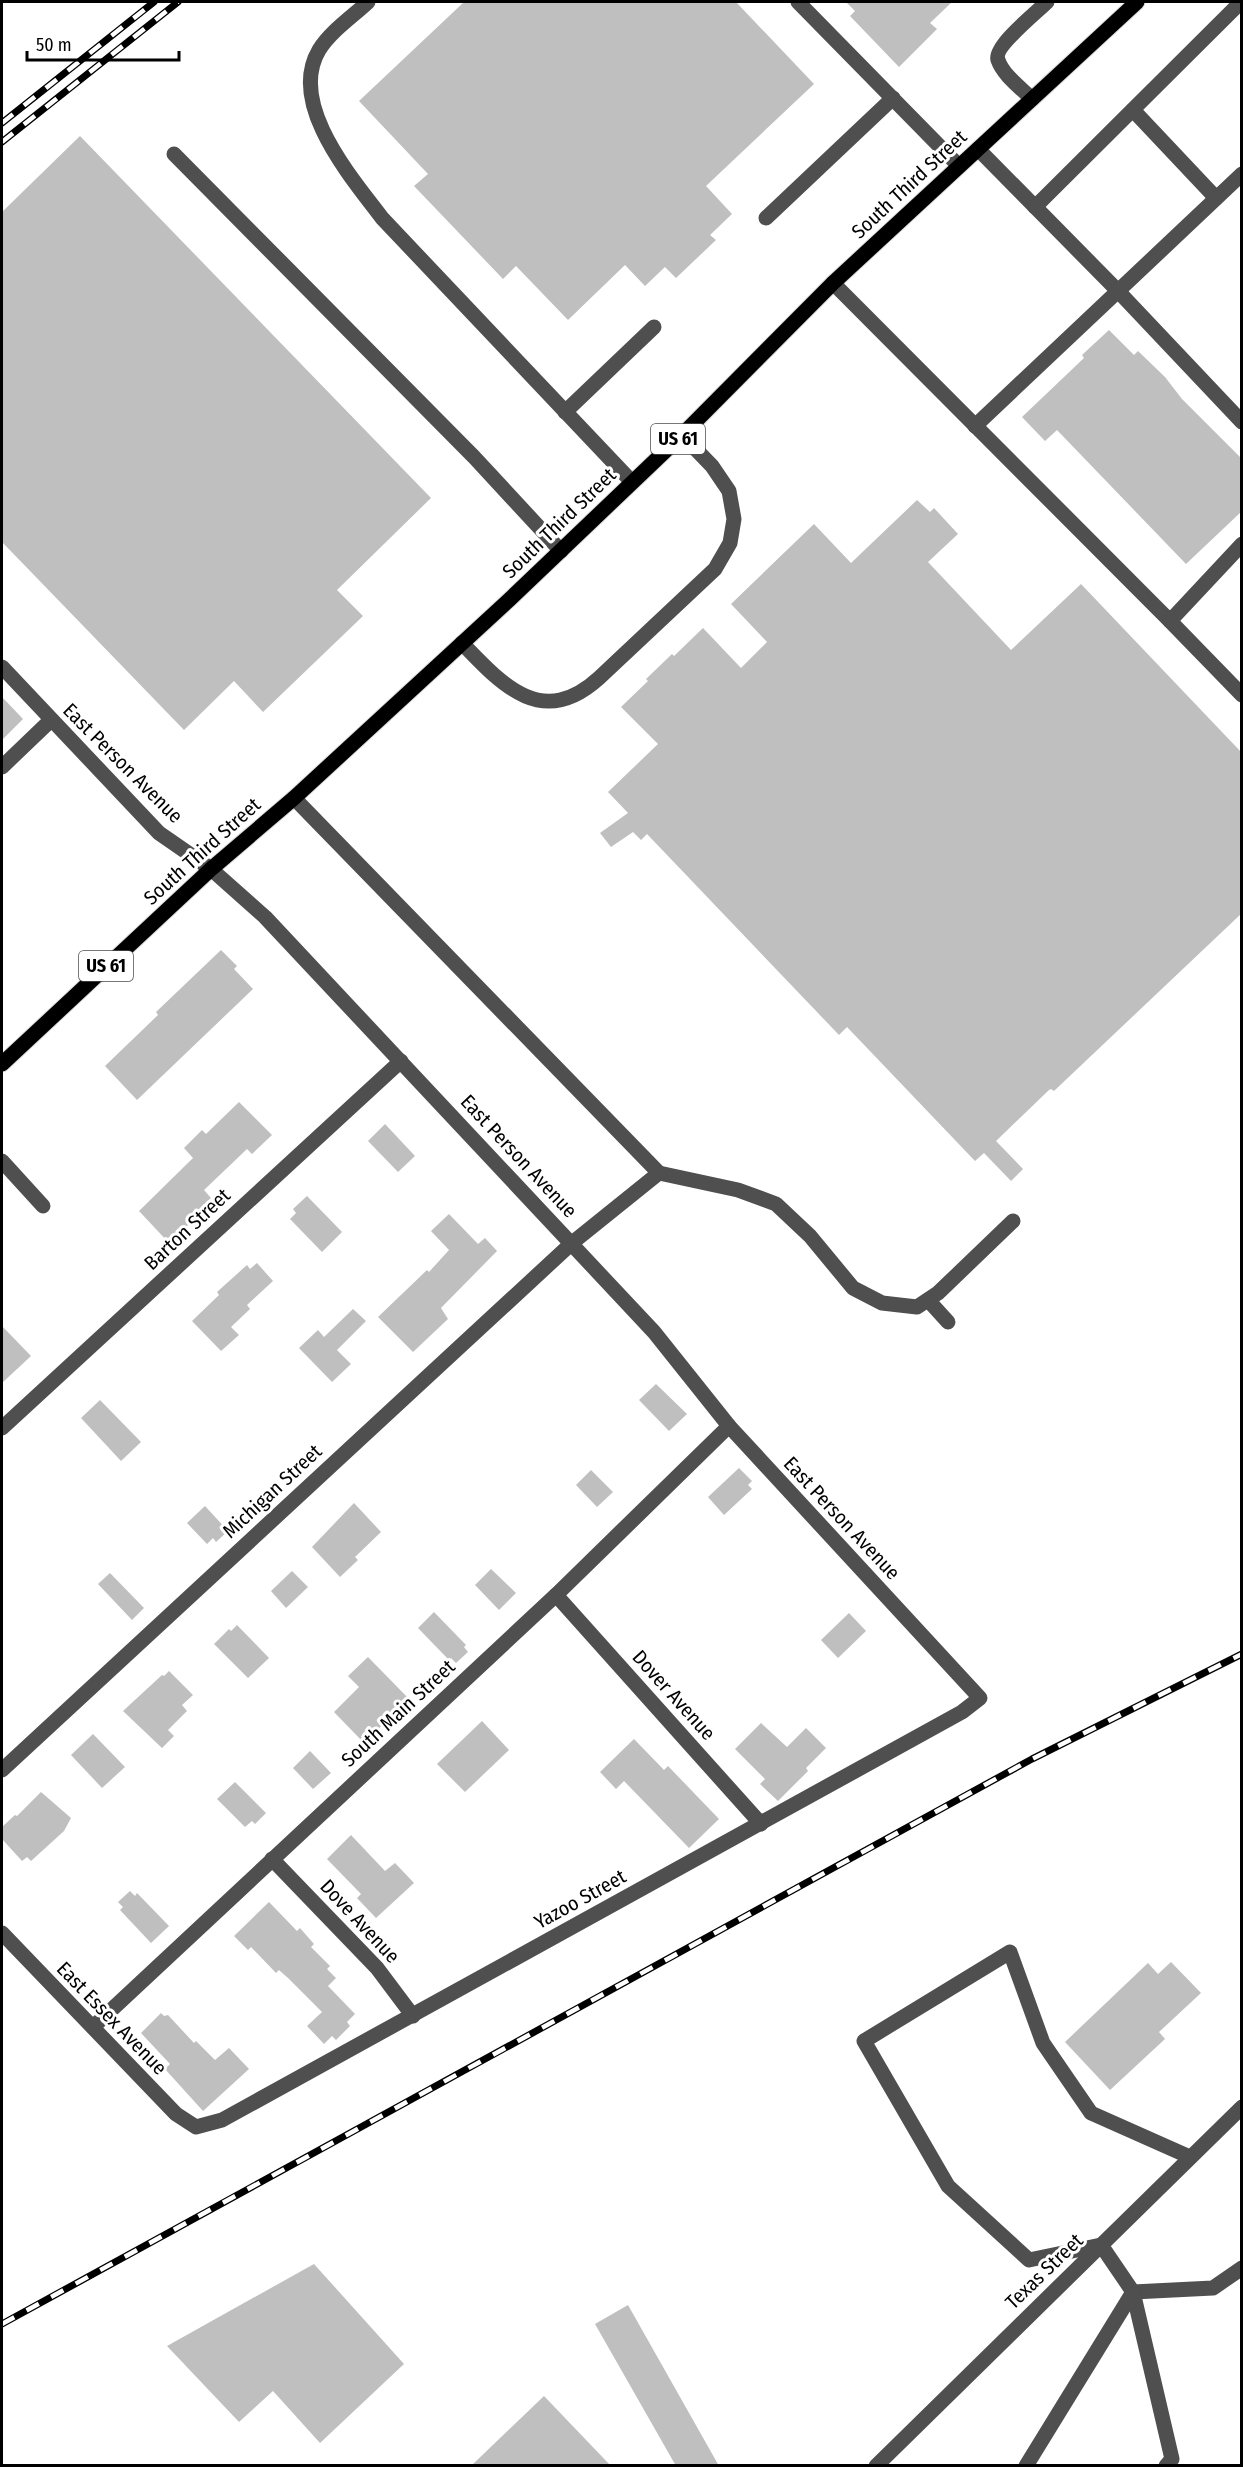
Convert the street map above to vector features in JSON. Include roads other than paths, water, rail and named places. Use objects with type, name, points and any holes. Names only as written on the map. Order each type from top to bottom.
[{"type":"main road","name":"South Third Street","points":[[2,1064],[211,869],[294,798],[561,551],[682,435],[833,284],[1032,99],[1131,3]]},
{"type":"street","points":[[368,2],[329,38],[319,51],[312,68],[310,91],[316,117],[351,177],[382,218],[632,482]]},
{"type":"street","points":[[798,2],[959,166]]},
{"type":"street","points":[[1032,99],[1005,72],[997,54],[1006,41],[1047,2]]},
{"type":"street","points":[[1035,207],[1240,3]]},
{"type":"street","points":[[766,218],[893,98]]},
{"type":"street","points":[[1133,110],[1216,198]]},
{"type":"street","points":[[978,149],[1118,291],[1242,422]]},
{"type":"street","points":[[174,154],[474,457],[561,551]]},
{"type":"street","points":[[975,426],[1242,174]]},
{"type":"street","points":[[833,284],[1242,695]]},
{"type":"street","points":[[566,412],[654,327]]},
{"type":"street","points":[[462,643],[503,685],[517,694],[546,702],[566,699],[591,686],[715,569],[730,543],[734,519],[729,492],[712,466],[682,435]]},
{"type":"street","points":[[1170,621],[1242,544]]},
{"type":"street","name":"East Person Avenue","points":[[2,667],[159,833],[211,869],[265,917],[654,1332],[729,1426],[980,1698]]},
{"type":"street","points":[[2,767],[51,720]]},
{"type":"street","points":[[294,798],[659,1173],[738,1190],[776,1204],[810,1236],[853,1288],[882,1304],[917,1307],[961,1272],[1013,1221]]},
{"type":"street","name":"Barton Street","points":[[2,1428],[401,1061]]},
{"type":"street","points":[[2,1161],[43,1206]]},
{"type":"street","name":"Michigan Street","points":[[2,1770],[572,1243],[659,1173]]},
{"type":"street","points":[[928,1300],[948,1322]]},
{"type":"street","name":"South Main Street","points":[[93,2027],[556,1595],[729,1426]]},
{"type":"street","name":"Dover Avenue","points":[[556,1595],[761,1824]]},
{"type":"street","name":"Yazoo Street","points":[[196,2127],[222,2120],[761,1824],[962,1712],[980,1698]]},
{"type":"street","name":"Dove Avenue","points":[[272,1859],[377,1968],[412,2016]]},
{"type":"street","name":"East Essex Avenue","points":[[2,1933],[176,2114],[196,2127]]},
{"type":"street","points":[[1166,2466],[1172,2459],[1133,2292],[1101,2245],[1029,2260],[948,2186],[864,2041],[1010,1952],[1043,2043],[1091,2113],[1190,2157]]},
{"type":"street","name":"Texas Street","points":[[876,2466],[1242,2107]]},
{"type":"street","points":[[1133,2292],[1213,2288],[1242,2268]]},
{"type":"street","points":[[1026,2466],[1133,2292]]},
{"type":"railway","points":[[2,123],[154,2]]},
{"type":"railway","points":[[2,142],[178,2]]},
{"type":"railway","points":[[2,2324],[1032,1759],[1242,1654]]}]
